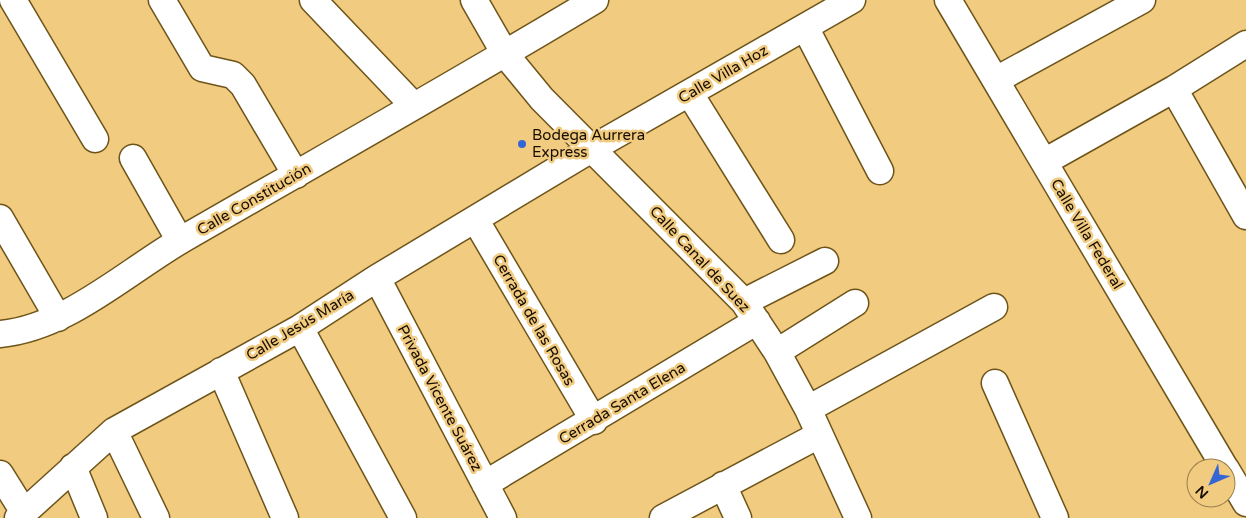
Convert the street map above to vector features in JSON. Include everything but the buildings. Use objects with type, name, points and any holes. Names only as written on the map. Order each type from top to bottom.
[{"type":"street","points":[[13,0],[95,139]]},
{"type":"street","points":[[162,0],[202,68],[233,74],[243,85],[296,176]]},
{"type":"street","points":[[312,0],[413,105]]},
{"type":"street","name":"Calle Canal de Suez","points":[[474,0],[506,54],[542,99],[593,148],[751,312],[777,352],[808,409],[858,518]]},
{"type":"street","name":"Calle Constitución","points":[[0,334],[22,332],[58,318],[180,240],[296,176],[413,105],[506,54],[595,0]]},
{"type":"street","name":"Calle Villa Hoz","points":[[593,148],[852,0]]},
{"type":"street","name":"Calle Villa Federal","points":[[948,0],[1219,458]]},
{"type":"street","points":[[996,80],[1142,0]]},
{"type":"street","points":[[805,27],[880,171]]},
{"type":"street","points":[[1044,162],[1174,89],[1246,44]]},
{"type":"street","points":[[1174,89],[1246,216]]},
{"type":"street","points":[[690,94],[781,240]]},
{"type":"street","name":"Calle Jesús María","points":[[22,516],[114,431],[300,328],[377,278],[593,148]]},
{"type":"street","points":[[133,158],[180,240]]},
{"type":"street","points":[[0,218],[58,318]]},
{"type":"street","name":"Cerrada de las Rosas","points":[[475,219],[594,421]]},
{"type":"street","name":"Cerrada Santa Elena","points":[[485,484],[594,421],[825,261]]},
{"type":"street","name":"Privada Vicente Suárez","points":[[377,278],[503,518]]},
{"type":"street","points":[[777,352],[855,303]]},
{"type":"street","points":[[808,409],[994,307]]},
{"type":"street","points":[[300,328],[403,518]]},
{"type":"street","points":[[221,371],[285,518]]},
{"type":"street","points":[[995,383],[1055,518]]},
{"type":"street","points":[[114,431],[156,518]]},
{"type":"street","points":[[663,518],[819,435]]},
{"type":"street","points":[[73,467],[94,518]]},
{"type":"street","points":[[0,474],[22,516]]},
{"type":"street","points":[[723,485],[738,518]]},
{"type":"street","name":"Calle Villa Federal","points":[[1236,486],[1246,503]]},
{"type":"place","name":"Bodega Aurrera Express","points":[[522,144]]}]
